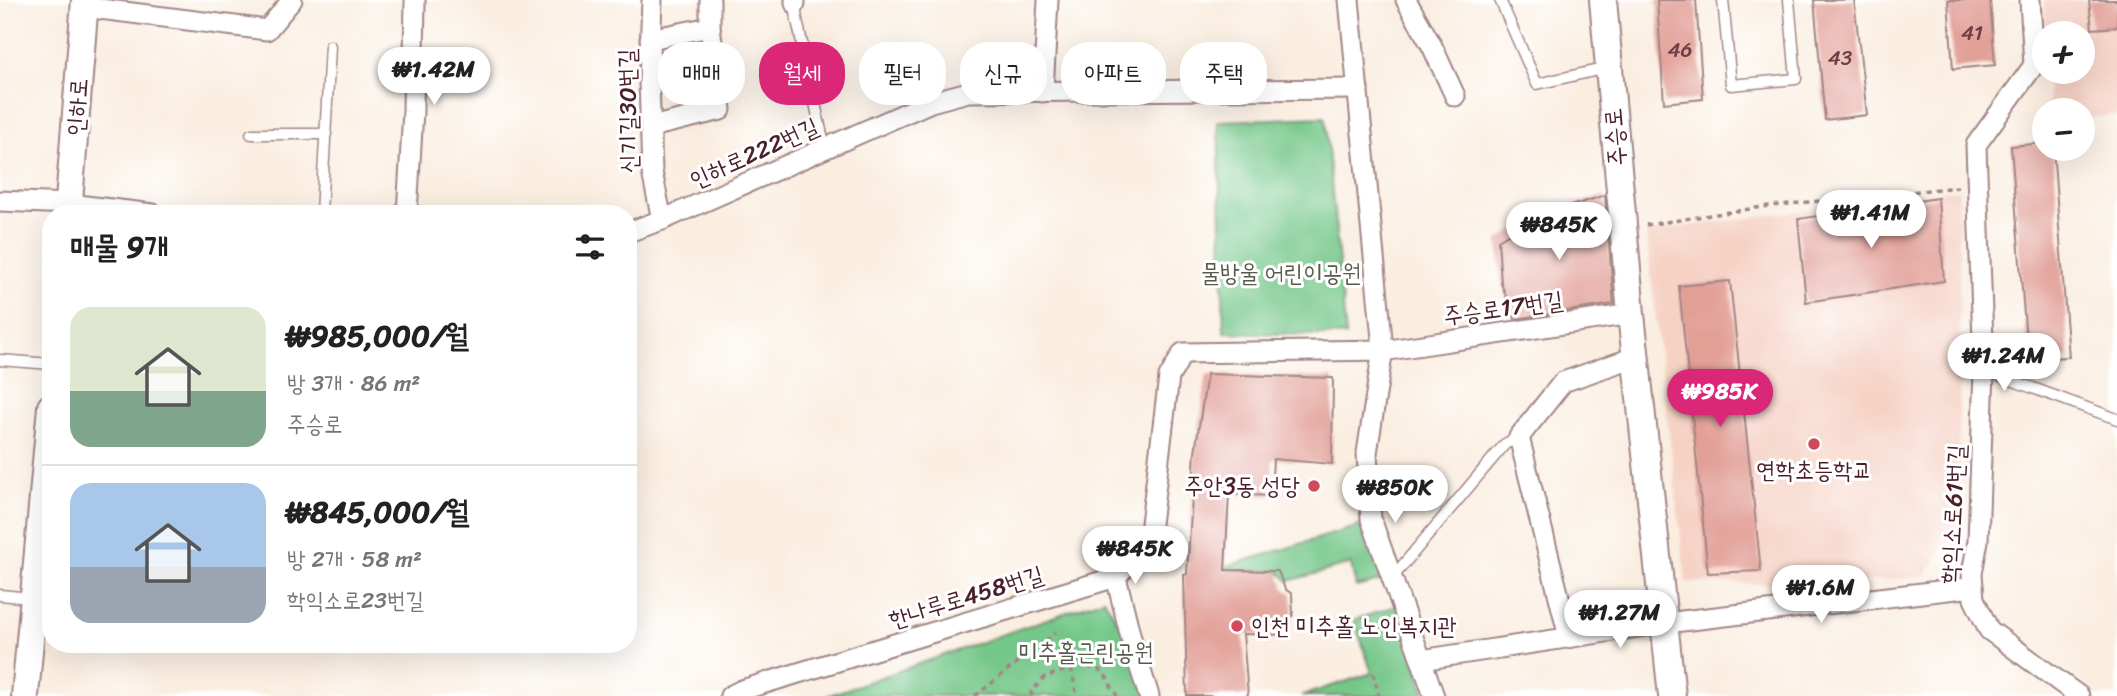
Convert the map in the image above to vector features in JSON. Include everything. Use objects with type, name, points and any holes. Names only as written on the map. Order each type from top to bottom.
[{"type":"street","points":[[84,3],[267,30],[292,0]]},
{"type":"street","points":[[408,205],[415,0]]},
{"type":"street","name":"신기길30번길","points":[[652,0],[652,172],[662,220]]},
{"type":"street","points":[[651,127],[721,110],[710,27],[710,0]]},
{"type":"street","points":[[1046,42],[1048,0]]},
{"type":"street","points":[[1349,0],[1383,349],[1367,453],[1371,519],[1434,696]]},
{"type":"street","points":[[1405,0],[1432,46],[1455,96]]},
{"type":"street","name":"주승로","points":[[1603,0],[1635,357],[1672,696]]},
{"type":"street","name":"학익소로61번길","points":[[2030,0],[2034,65],[1976,145],[1984,370],[1978,541],[1972,573],[1974,599],[1989,630],[2079,696]]},
{"type":"street","name":"인하로","points":[[69,205],[84,3]]},
{"type":"street","points":[[650,39],[710,27]]},
{"type":"street","name":"인하로222번길","points":[[1047,92],[1358,89]]},
{"type":"street","name":"인하로222번길","points":[[637,230],[931,102],[960,94]]},
{"type":"street","points":[[0,201],[42,206]]},
{"type":"street","name":"주승로17번길","points":[[1383,349],[1631,314]]},
{"type":"street","points":[[1149,696],[1116,577],[1149,540],[1169,376],[1183,353],[1383,349]]},
{"type":"street","points":[[1569,637],[1519,437],[1563,382],[1635,357]]},
{"type":"street","points":[[25,696],[42,502]]},
{"type":"street","name":"한나루로458번길","points":[[730,696],[742,690],[1116,577]]},
{"type":"street","points":[[1421,660],[1665,623],[1973,587]]},
{"type":"lane","points":[[1500,0],[1536,84],[1609,68]]},
{"type":"lane","points":[[1723,0],[1731,85],[1796,79],[1789,0]]},
{"type":"lane","points":[[795,2],[825,149]]},
{"type":"lane","points":[[322,205],[330,47]]},
{"type":"lane","points":[[251,134],[326,134]]},
{"type":"lane","points":[[0,360],[42,363]]},
{"type":"lane","points":[[1984,370],[2117,419]]},
{"type":"lane","points":[[1392,578],[1505,444],[1519,437]]},
{"type":"lane","points":[[0,595],[33,598]]},
{"type":"path","points":[[1623,229],[1769,206],[1978,185]]},
{"type":"path","points":[[975,696],[1056,632]]},
{"type":"path","points":[[1032,696],[1031,692],[1045,677],[1081,665],[1103,671],[1117,696]]},
{"type":"path","points":[[1071,668],[1077,696]]},
{"type":"path","points":[[1373,673],[1379,696]]},
{"type":"shaded area","points":[[2044,0],[2117,0],[2117,115],[2095,117],[2095,98],[2048,98],[2048,84],[2095,84],[2095,21],[2045,21]]},
{"type":"shaded area","name":"연학초등학교","points":[[1959,189],[1957,529],[1924,577],[1807,585],[1686,582],[1646,232]]},
{"type":"green space","name":"물방울 어린이공원","points":[[1325,117],[1346,336],[1224,332],[1218,121]]},
{"type":"green space","points":[[1369,523],[1392,578],[1356,587],[1351,564],[1289,581],[1278,571],[1215,570]]},
{"type":"green space","name":"미추홀근린공원","points":[[1104,599],[1133,646],[1148,696],[827,696]]},
{"type":"green space","points":[[1402,604],[1425,696],[1301,696],[1372,673],[1354,620]]},
{"type":"building","points":[[1657,0],[1696,0],[1703,99],[1664,103]]},
{"type":"building","points":[[1814,0],[1854,0],[1867,115],[1825,120]]},
{"type":"building","points":[[1948,0],[1990,0],[1995,65],[1953,69]]},
{"type":"building","points":[[2089,0],[2117,0],[2117,27],[2095,29],[2095,21],[2091,21]]},
{"type":"building","points":[[2032,144],[2032,161],[2054,161],[2069,357],[2050,358],[2049,353],[2027,354],[2011,146]]},
{"type":"building","points":[[1605,195],[1614,304],[1515,319],[1501,283],[1498,240],[1537,217]]},
{"type":"building","points":[[1938,198],[1944,281],[1806,302],[1798,219]]},
{"type":"building","points":[[1730,281],[1761,571],[1708,573],[1679,286]]},
{"type":"building","points":[[1207,374],[1333,378],[1332,464],[1273,459],[1271,496],[1229,494],[1225,570],[1278,571],[1285,589],[1292,594],[1293,615],[1290,618],[1289,635],[1243,634],[1248,696],[1187,696],[1184,575],[1187,574],[1195,452]]},
{"type":"place","name":"연학초등학교","points":[[1814,444]]},
{"type":"place","name":"주안3동 성당","points":[[1314,486]]},
{"type":"place","name":"인천 미추홀 노인복지관","points":[[1237,626]]}]
